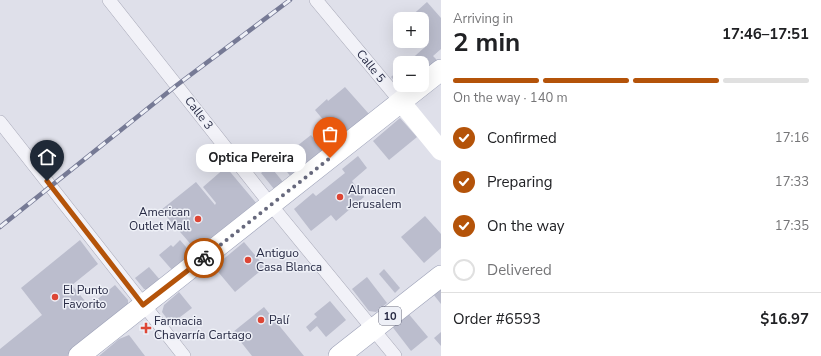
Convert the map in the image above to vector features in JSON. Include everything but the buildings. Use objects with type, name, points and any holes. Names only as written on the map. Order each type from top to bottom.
[{"type":"main road","points":[[79,356],[441,70]]},
{"type":"main road","name":"Calle 5","points":[[401,102],[441,151]]},
{"type":"main road","name":"10","points":[[338,356],[441,276]]},
{"type":"street","name":"Calle 3","points":[[109,0],[271,205],[395,356]]},
{"type":"street","name":"Calle 5","points":[[316,0],[401,102]]},
{"type":"street","points":[[0,122],[184,356]]},
{"type":"railway","points":[[0,227],[177,85],[290,0]]},
{"type":"way so far","points":[[204,258],[330,158]]},
{"type":"place","name":"Optica Pereira","points":[[330,158]]},
{"type":"place","name":"Almacen Jerusalem","points":[[340,197]]},
{"type":"place","name":"American Outlet Mall","points":[[198,219]]},
{"type":"place","name":"Antiguo Casa Blanca","points":[[248,260]]},
{"type":"place","name":"El Punto Favorito","points":[[55,297]]},
{"type":"place","name":"Palí","points":[[261,320]]},
{"type":"place","name":"Farmacia Chavarría Cartago","points":[[146,328]]},
{"type":"route","points":[[47,181],[143,305],[204,258]]}]
